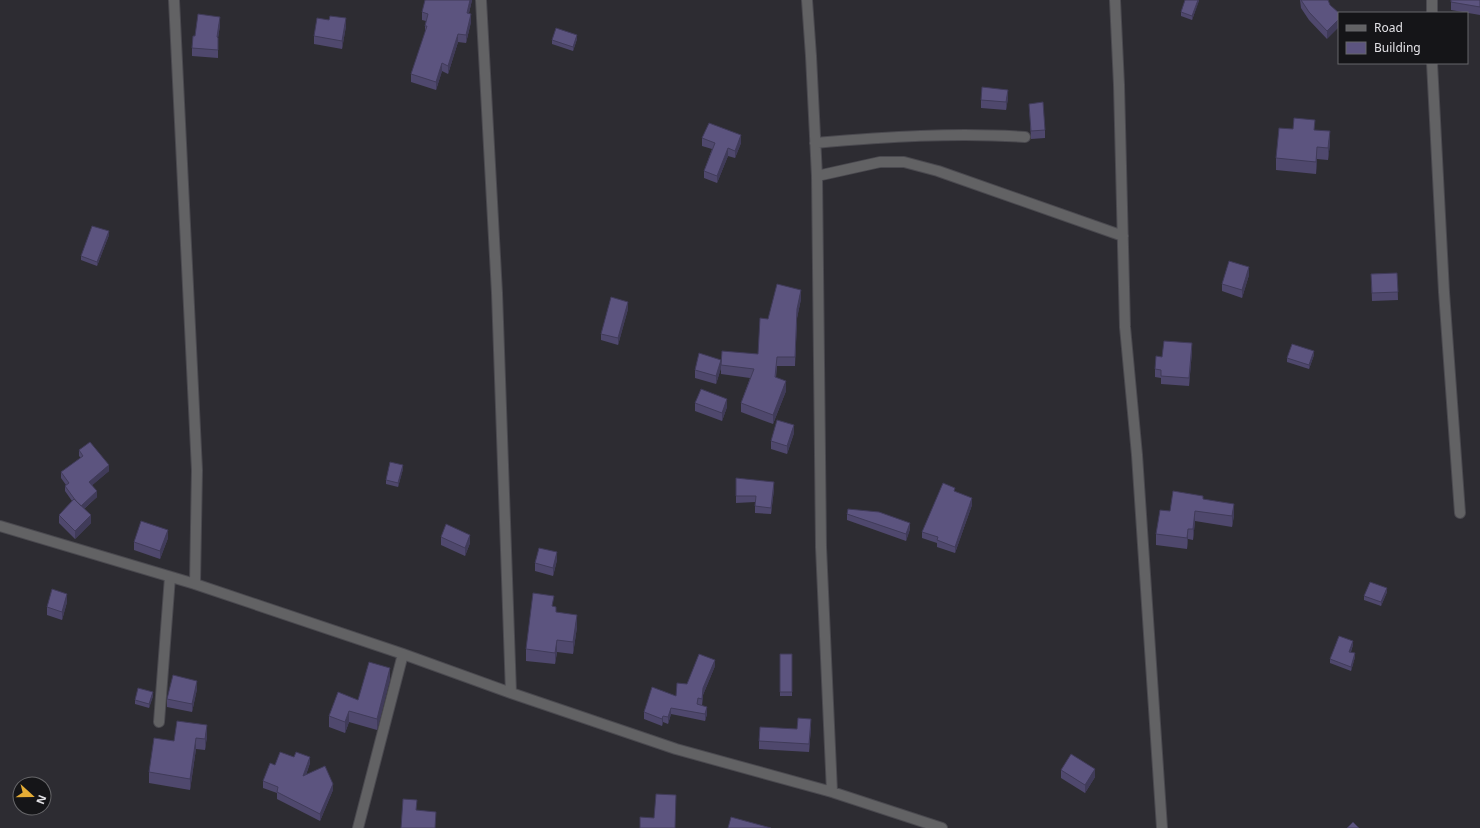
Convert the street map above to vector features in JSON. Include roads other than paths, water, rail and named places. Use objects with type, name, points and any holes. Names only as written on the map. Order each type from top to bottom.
[{"type":"street","points":[[174,0],[197,470],[196,584]]},
{"type":"street","points":[[481,0],[497,293],[511,693]]},
{"type":"street","points":[[807,0],[816,143],[821,548],[832,792]]},
{"type":"street","points":[[1115,0],[1119,85],[1125,327],[1137,455],[1162,828]]},
{"type":"street","points":[[1432,0],[1432,12]]},
{"type":"street","points":[[1432,64],[1444,284],[1460,513]]},
{"type":"street","points":[[816,143],[865,139],[991,135],[1026,137]]},
{"type":"street","points":[[817,176],[880,162],[904,162],[938,170],[1123,236]]},
{"type":"street","points":[[0,526],[196,584],[676,749],[832,792],[942,828]]},
{"type":"street","points":[[159,722],[170,577]]},
{"type":"street","points":[[358,828],[403,654]]}]
